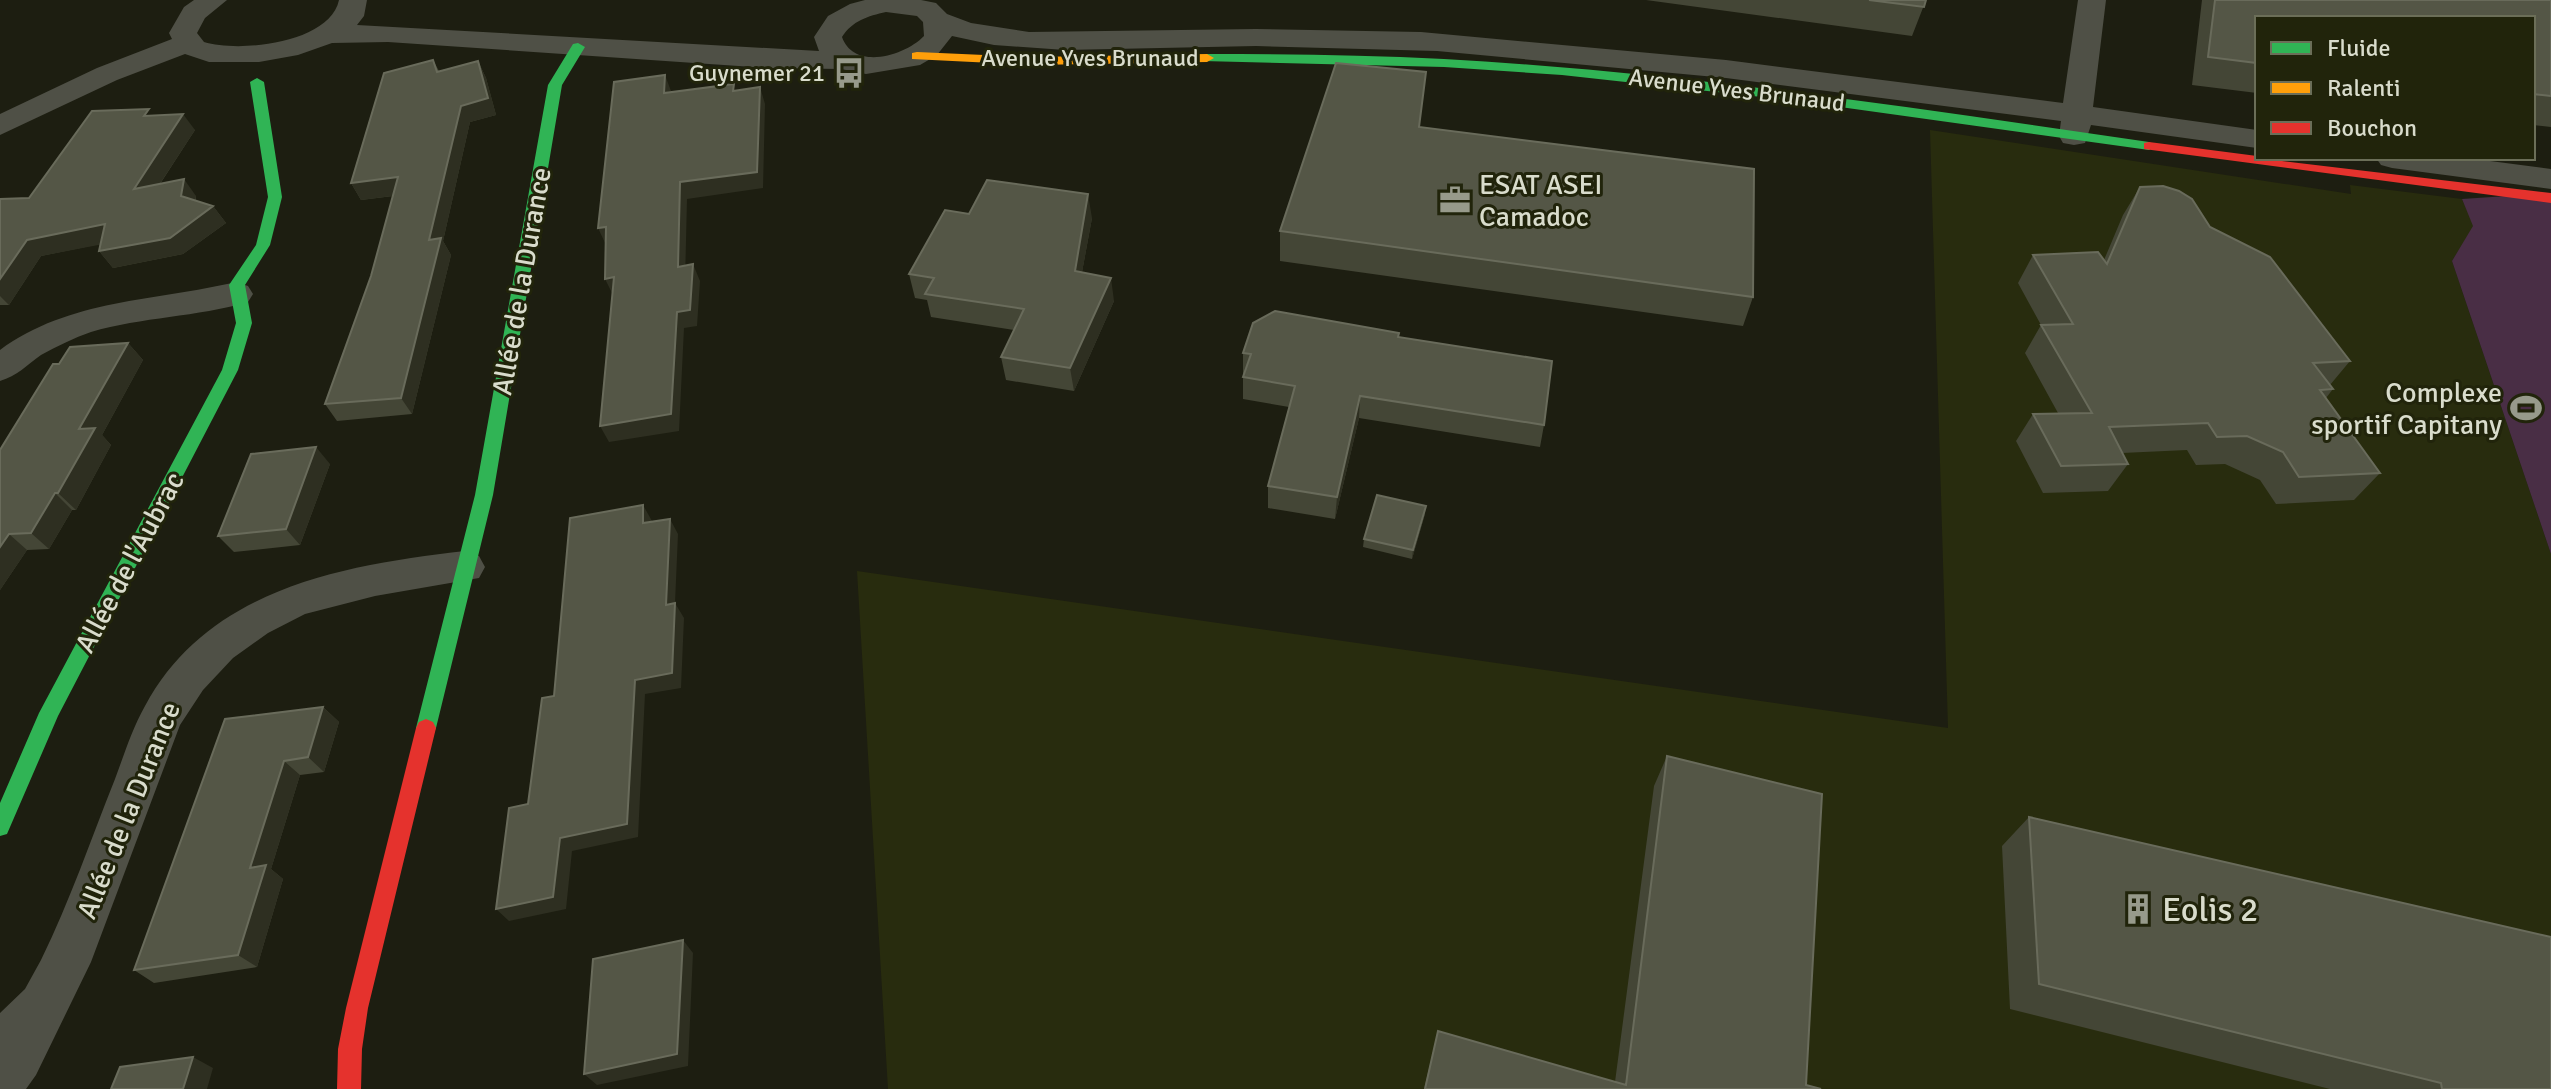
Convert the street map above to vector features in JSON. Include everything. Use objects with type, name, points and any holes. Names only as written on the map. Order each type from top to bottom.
[{"type":"street","points":[[213,0],[194,13],[183,33],[188,43],[206,52],[249,53],[301,46],[330,34],[347,20],[354,3],[403,19],[837,49],[881,65],[917,56],[938,37],[928,10]]},
{"type":"street","points":[[2075,125],[2092,0]]},
{"type":"street","name":"Avenue Yves Brunaud","points":[[857,7],[886,4],[928,10],[958,31],[1038,40],[1245,37],[1423,41],[1634,59],[1831,81],[2075,125],[2255,153]]},
{"type":"street","points":[[837,49],[838,21],[857,7]]},
{"type":"street","points":[[330,34],[388,33],[767,59],[837,49]]},
{"type":"street","points":[[0,126],[107,74],[188,43]]},
{"type":"street","name":"Allée de la Durance","points":[[349,1089],[350,1049],[357,1008],[484,495],[555,85],[578,47]]},
{"type":"street","name":"Avenue Yves Brunaud","points":[[917,56],[1032,61],[1315,58],[1512,67],[1633,76],[1832,101],[2075,125],[2255,139]]},
{"type":"street","points":[[0,368],[32,344],[81,321],[125,312],[188,306],[236,294],[240,276],[263,245],[273,214],[274,179],[257,82]]},
{"type":"street","name":"Avenue Yves Brunaud","points":[[2303,160],[2551,198]]},
{"type":"street","points":[[2407,160],[2551,179]]},
{"type":"street","name":"Allée de l'Aubrac","points":[[0,827],[49,713],[230,370],[244,323],[244,313],[236,294]]},
{"type":"street","name":"Allée de la Durance","points":[[0,1080],[18,1057],[74,945],[161,717],[197,664],[238,629],[299,598],[372,579],[465,567]]},
{"type":"street","name":"Allée de la Durance","points":[[0,1042],[25,1026],[43,1007]]},
{"type":"shaded area","points":[[1930,130],[2351,194],[2350,185],[2462,199],[2474,226],[2452,261],[2551,554],[2551,1089],[888,1089],[857,571],[1948,728]]},
{"type":"shaded area","name":"Complexe sportif Capitany","points":[[2522,195],[2551,198],[2551,554],[2452,261],[2473,226],[2462,199]]},
{"type":"building","points":[[1869,0],[1926,0],[1924,7]]},
{"type":"building","points":[[2215,0],[2551,0],[2551,96],[2535,94],[2535,16],[2255,16],[2255,63],[2208,57]]},
{"type":"building","points":[[433,60],[437,72],[478,61],[488,98],[461,106],[429,240],[441,238],[401,398],[325,404],[371,276],[398,177],[351,183],[384,73]]},
{"type":"building","points":[[1336,63],[1426,72],[1419,127],[1754,169],[1753,297],[1280,231]]},
{"type":"building","points":[[665,75],[664,93],[734,84],[733,91],[760,87],[757,172],[680,182],[678,267],[693,264],[690,310],[677,312],[671,414],[600,426],[614,277],[605,279],[606,227],[598,228],[614,82]]},
{"type":"building","points":[[149,109],[144,116],[183,114],[134,189],[184,179],[181,196],[213,206],[170,238],[99,251],[105,224],[27,240],[0,279],[0,199],[29,198],[92,111]]},
{"type":"building","points":[[987,180],[1088,194],[1075,271],[1111,278],[1070,368],[1001,357],[1024,309],[925,294],[934,278],[909,274],[945,210],[969,214]]},
{"type":"building","points":[[2163,186],[2192,199],[2210,227],[2270,257],[2350,361],[2313,363],[2333,389],[2320,390],[2380,473],[2299,477],[2283,452],[2247,436],[2217,437],[2208,423],[2109,427],[2128,464],[2061,466],[2033,414],[2092,413],[2041,325],[2073,324],[2033,255],[2098,252],[2107,264],[2140,187]]},
{"type":"building","points":[[1275,311],[1399,333],[1398,337],[1552,361],[1544,425],[1360,396],[1337,497],[1268,486],[1295,386],[1243,377],[1251,354],[1243,353],[1253,323]]},
{"type":"building","points":[[128,343],[79,429],[95,428],[58,493],[55,493],[31,533],[9,534],[0,547],[0,450],[53,364],[59,364],[70,347]]},
{"type":"building","points":[[316,447],[286,529],[218,536],[251,454]]},
{"type":"building","points":[[1377,495],[1426,506],[1413,550],[1364,539]]},
{"type":"building","points":[[643,505],[643,523],[670,519],[666,605],[675,603],[672,673],[635,680],[627,824],[560,838],[553,897],[496,909],[509,808],[528,804],[542,698],[554,696],[570,518]]},
{"type":"building","points":[[323,707],[308,757],[284,761],[250,868],[266,865],[238,955],[134,970],[225,719]]},
{"type":"building","points":[[1667,756],[1822,794],[1806,1085],[1821,1089],[1425,1089],[1438,1031],[1626,1085]]},
{"type":"building","name":"Eolis 2","points":[[2029,817],[2551,937],[2551,1089],[2442,1089],[2441,1083],[2039,984]]},
{"type":"building","points":[[683,940],[677,1054],[584,1074],[593,959]]},
{"type":"building","points":[[193,1057],[183,1089],[111,1089],[120,1067]]},
{"type":"traffic: fast","points":[[426,728],[484,495],[555,85],[578,47]]},
{"type":"traffic: fast","points":[[1207,58],[1326,58],[1562,71],[1797,97],[2149,146]]},
{"type":"traffic: fast","points":[[0,827],[49,713],[230,370],[244,323],[237,285],[263,245],[275,197],[257,82]]},
{"type":"traffic: slow","points":[[917,56],[1032,61],[1207,58]]},
{"type":"traffic: jam","points":[[2149,146],[2255,160]]},
{"type":"traffic: jam","points":[[2257,160],[2551,198]]},
{"type":"traffic: jam","points":[[349,1089],[350,1049],[357,1008],[426,728]]},
{"type":"place","name":"Guynemer 21","points":[[849,73]]},
{"type":"place","name":"ESAT ASEI Camadoc","points":[[1455,200]]},
{"type":"place","name":"Complexe sportif Capitany","points":[[2526,408]]},
{"type":"place","name":"Eolis 2","points":[[2138,909]]}]
